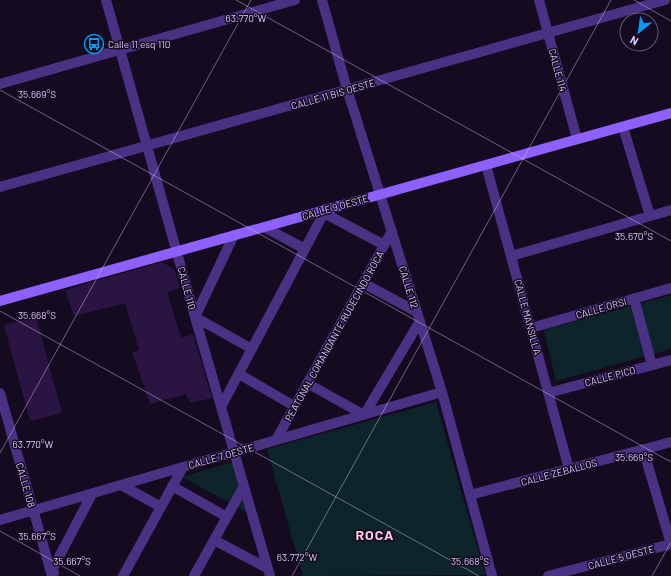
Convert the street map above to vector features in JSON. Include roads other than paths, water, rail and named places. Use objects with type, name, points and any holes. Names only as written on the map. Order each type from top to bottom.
[{"type":"main road","name":"CALLE 9 OESTE","points":[[0,301],[671,113]]},
{"type":"street","name":"CALLE 110","points":[[106,0],[195,317],[269,572]]},
{"type":"street","points":[[0,84],[295,0]]},
{"type":"street","name":"CALLE 112","points":[[322,0],[347,90],[442,392],[492,576]]},
{"type":"street","name":"CALLE 114","points":[[539,0],[577,139]]},
{"type":"street","name":"CALLE 11 BIS OESTE","points":[[0,187],[665,0]]},
{"type":"street","points":[[623,127],[650,216]]},
{"type":"street","name":"CALLE MANSILLA","points":[[486,165],[569,469]]},
{"type":"street","points":[[511,256],[671,210]]},
{"type":"street","points":[[221,407],[325,211],[384,245]]},
{"type":"street","points":[[264,227],[305,250]]},
{"type":"street","name":"PEATONAL COMANDANTE RUDECINDO ROCA","points":[[276,440],[392,231]]},
{"type":"street","points":[[234,235],[195,317],[252,349]]},
{"type":"street","points":[[307,383],[364,415],[418,317],[363,283]]},
{"type":"street","name":"CALLE ORSI","points":[[531,328],[671,288]]},
{"type":"street","points":[[634,298],[652,365]]},
{"type":"street","name":"CALLE PICO","points":[[548,393],[671,360]]},
{"type":"street","points":[[239,374],[294,406]]},
{"type":"street","name":"CALLE 7 OESTE","points":[[0,520],[442,392]]},
{"type":"street","name":"CALLE 108","points":[[0,393],[33,511],[54,575]]},
{"type":"street","name":"CALLE ZEBALLOS","points":[[470,495],[671,442]]},
{"type":"street","points":[[643,449],[671,544]]},
{"type":"street","points":[[123,576],[183,467]]},
{"type":"street","points":[[121,485],[160,507]]},
{"type":"street","points":[[172,486],[227,517]]},
{"type":"street","points":[[194,576],[244,486]]},
{"type":"street","points":[[54,575],[92,494]]},
{"type":"street","points":[[214,540],[269,572]]},
{"type":"street","name":"CALLE 5 OESTE","points":[[548,576],[584,571],[671,544]]},
{"type":"place","name":"Calle 11 esq 110","points":[[94,44]]},
{"type":"district","name":"ROCA","points":[[375,534]]}]
